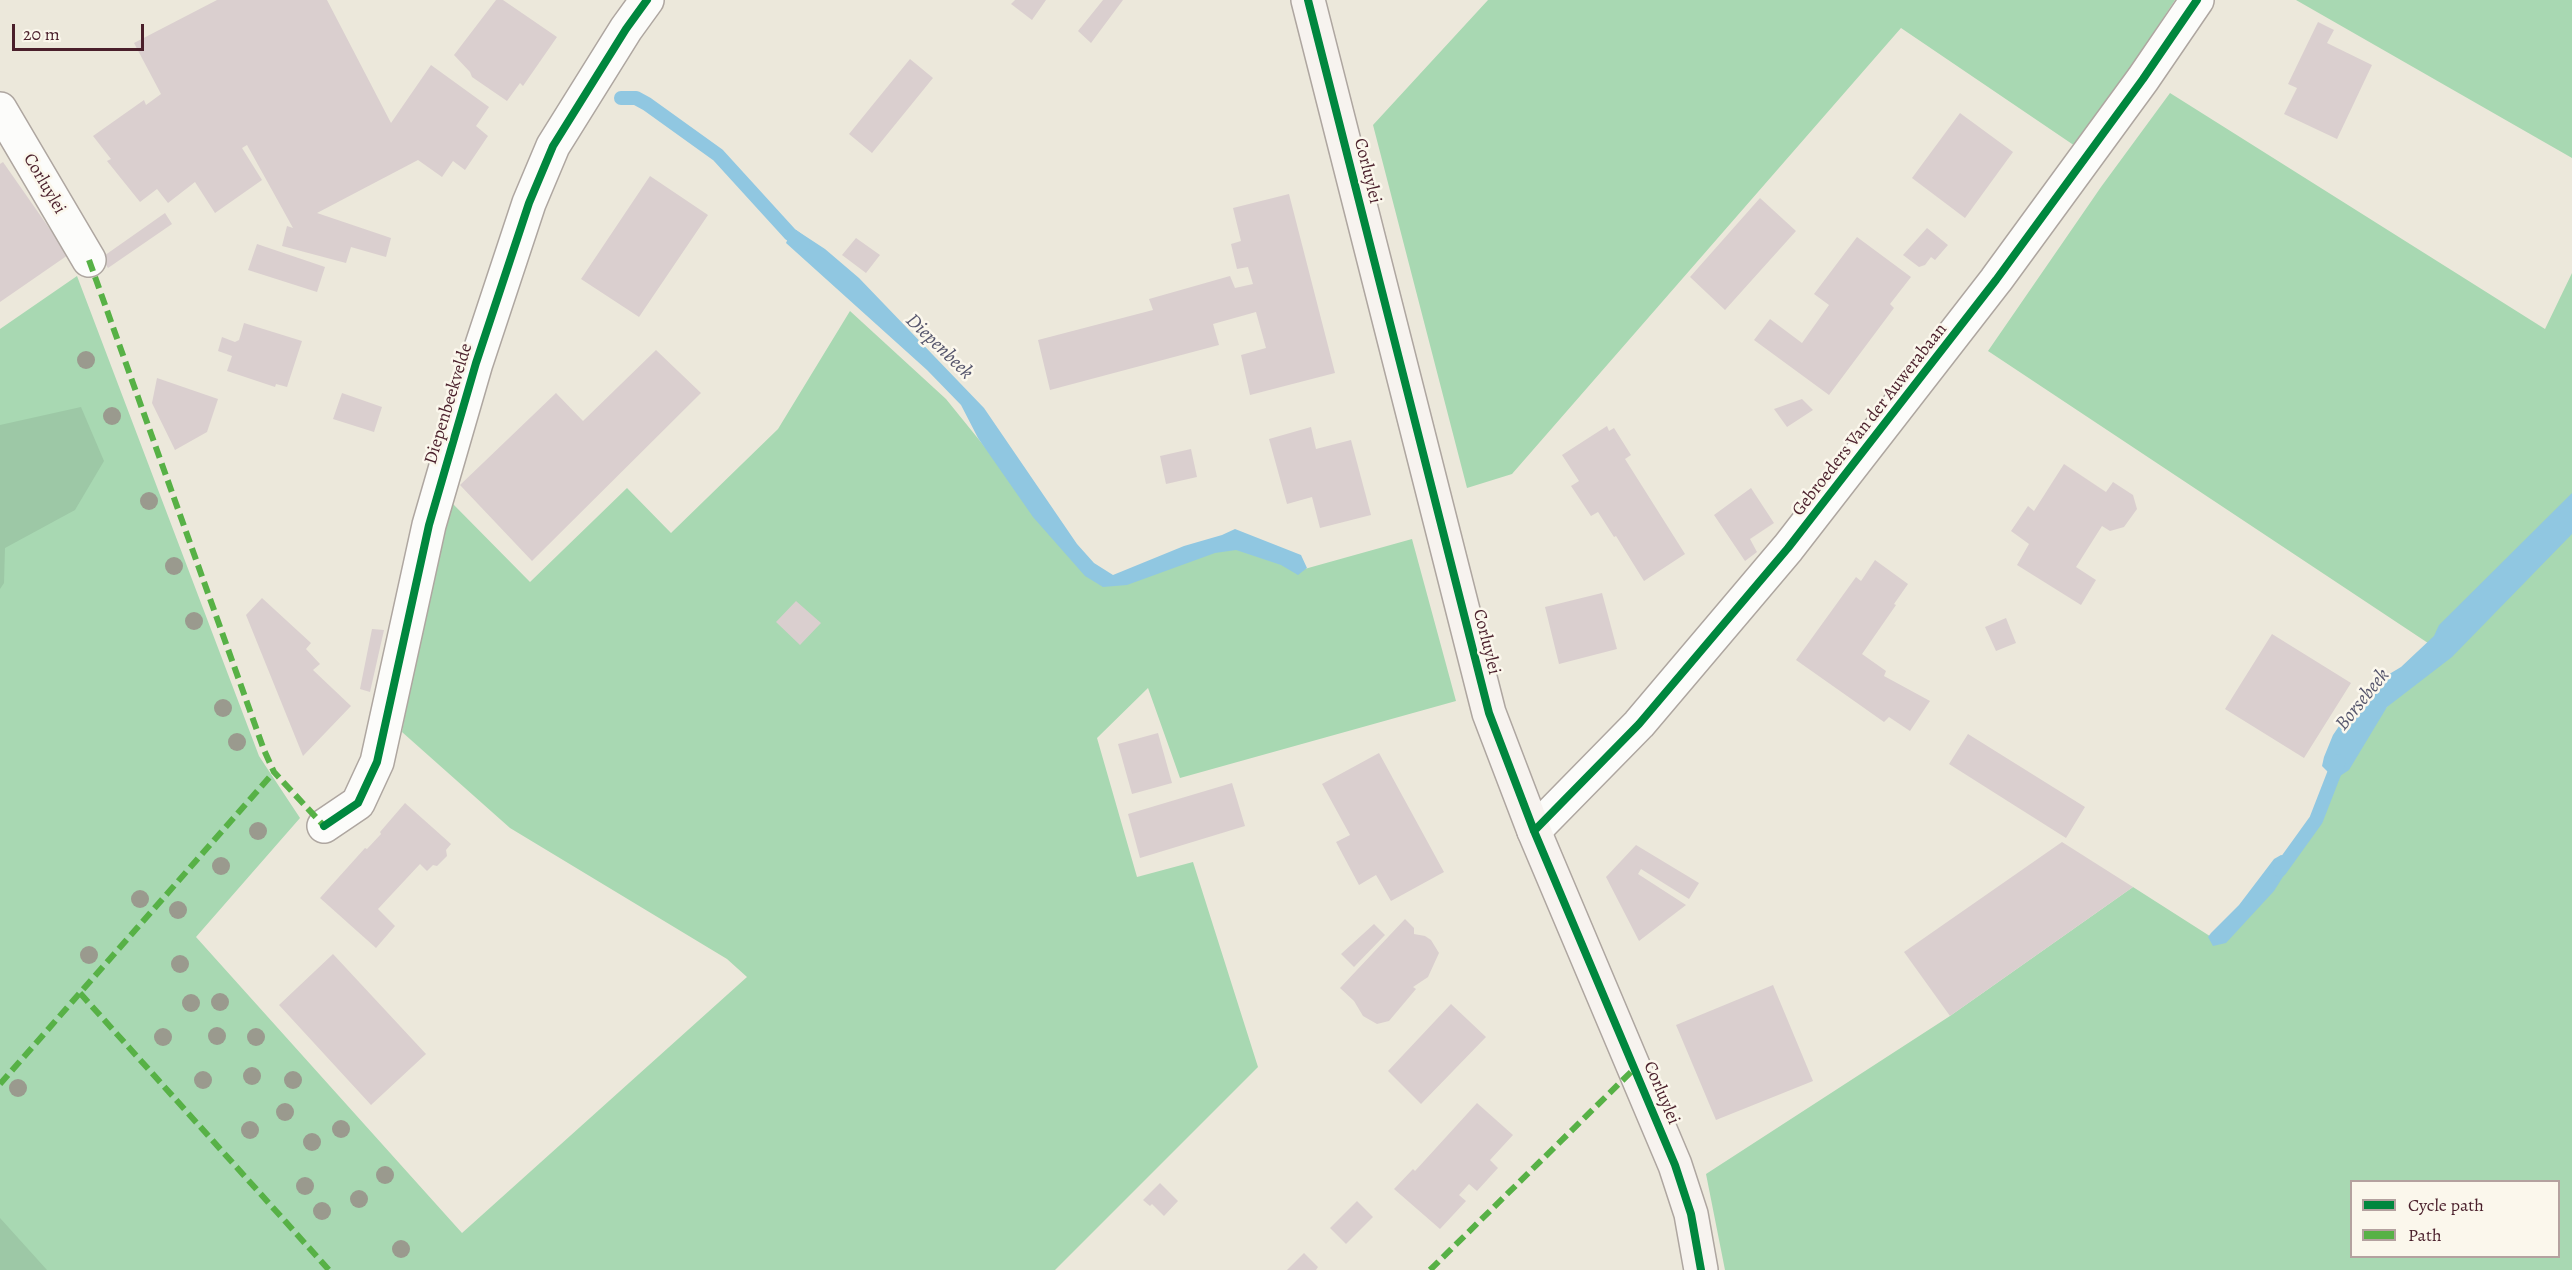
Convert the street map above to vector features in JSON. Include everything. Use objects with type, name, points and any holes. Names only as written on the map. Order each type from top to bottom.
[{"type":"street","name":"Diepenbeekvelde","points":[[324,826],[357,803],[377,762],[429,525],[477,363],[529,203],[553,147],[626,29],[647,0]]},
{"type":"street","name":"Corluylei","points":[[1308,0],[1489,713],[1534,831],[1675,1165],[1691,1214],[1701,1270]]},
{"type":"street","name":"Gebroeders Van der Auwerabaan","points":[[1534,831],[1639,724],[1788,548],[1996,280],[2143,79],[2197,0]]},
{"type":"street","name":"Corluylei","points":[[0,109],[89,260]]},
{"type":"green space","points":[[1488,0],[2175,0],[2078,148],[1901,28],[1512,474],[1467,488],[1373,125]]},
{"type":"green space","points":[[2296,0],[2572,0],[2572,158]]},
{"type":"green space","points":[[2170,93],[2545,329],[2572,273],[2572,1270],[1725,1270],[1706,1174],[1950,1016],[2133,887],[2216,940],[2284,866],[2316,820],[2338,763],[2437,649],[1988,351],[2101,187]]},
{"type":"green space","points":[[77,276],[259,756],[300,818],[196,937],[462,1233],[747,977],[727,959],[510,828],[402,732],[438,532],[453,504],[530,582],[627,488],[671,533],[778,429],[850,311],[946,399],[1057,536],[1106,584],[1238,533],[1301,570],[1412,539],[1456,701],[1180,778],[1148,688],[1097,738],[1137,877],[1193,862],[1258,1067],[1055,1270],[0,1270],[0,329]]},
{"type":"green space","points":[[81,407],[104,461],[75,510],[5,548],[4,583],[0,589],[0,425]]},
{"type":"green space","points":[[0,1218],[47,1270],[0,1270]]},
{"type":"water","points":[[796,230],[825,249],[859,278],[984,408],[1077,544],[1094,563],[1113,575],[1184,546],[1235,529],[1301,555],[1307,568],[1298,575],[1281,565],[1236,550],[1215,553],[1127,585],[1103,587],[1085,576],[1033,517],[978,438],[961,405],[927,370],[786,243],[790,234]]},
{"type":"water","points":[[2572,493],[2572,534],[2452,657],[2387,707],[2349,770],[2340,776],[2332,776],[2322,766],[2324,757],[2333,735],[2352,707],[2371,685],[2401,667],[2434,636],[2439,625]]},
{"type":"water","points":[[2281,855],[2290,857],[2291,864],[2274,891],[2226,943],[2213,946],[2208,937],[2239,905],[2274,859]]},
{"type":"building","points":[[217,0],[327,0],[391,123],[431,65],[489,107],[476,126],[488,136],[465,170],[453,161],[442,177],[418,160],[317,213],[391,238],[386,257],[351,247],[346,263],[282,246],[287,226],[293,228],[247,145],[242,148],[262,180],[215,213],[195,182],[168,203],[157,189],[140,202],[107,161],[111,159],[93,136],[144,100],[146,105],[161,94],[134,43]]},
{"type":"building","points":[[496,0],[503,0],[557,37],[523,86],[520,83],[507,101],[472,77],[454,55]]},
{"type":"building","points":[[1015,0],[1046,0],[1032,20],[1011,4]]},
{"type":"building","points":[[1103,0],[1123,0],[1091,43],[1078,31]]},
{"type":"building","points":[[2318,22],[2334,30],[2327,43],[2372,65],[2337,139],[2284,114],[2297,88],[2288,84]]},
{"type":"building","points":[[910,59],[933,78],[872,153],[849,134]]},
{"type":"building","points":[[1960,113],[2013,152],[1965,218],[1912,178]]},
{"type":"building","points":[[3,162],[68,255],[0,302],[0,164]]},
{"type":"building","points":[[650,176],[708,215],[639,317],[581,279]]},
{"type":"building","points":[[1289,194],[1335,373],[1250,395],[1241,355],[1266,348],[1256,312],[1213,324],[1219,345],[1050,390],[1038,340],[1153,310],[1149,299],[1230,276],[1235,288],[1253,284],[1248,267],[1237,269],[1231,244],[1241,241],[1233,208]]},
{"type":"building","points":[[1760,198],[1796,231],[1725,310],[1690,277]]},
{"type":"building","points":[[165,213],[172,224],[108,268],[101,258]]},
{"type":"building","points":[[1927,228],[1948,245],[1935,260],[1931,257],[1925,265],[1919,267],[1903,255]]},
{"type":"building","points":[[1857,237],[1911,277],[1890,304],[1894,308],[1829,395],[1754,340],[1770,319],[1802,343],[1829,305],[1814,294]]},
{"type":"building","points":[[856,238],[880,255],[866,273],[842,255]]},
{"type":"building","points":[[257,244],[325,267],[317,292],[248,270]]},
{"type":"building","points":[[244,323],[302,341],[287,387],[276,384],[275,387],[227,371],[232,356],[218,351],[222,337],[235,342],[239,340]]},
{"type":"building","points":[[656,350],[701,393],[532,561],[460,485],[556,393],[583,421]]},
{"type":"building","points":[[157,378],[218,399],[207,432],[175,450],[152,403]]},
{"type":"building","points":[[342,393],[382,407],[374,432],[333,419]]},
{"type":"building","points":[[1802,399],[1813,410],[1787,427],[1774,409]]},
{"type":"building","points":[[1607,426],[1609,431],[1614,428],[1631,455],[1625,459],[1685,554],[1644,581],[1598,512],[1591,516],[1571,486],[1579,481],[1562,455]]},
{"type":"building","points":[[1311,427],[1316,449],[1351,440],[1371,515],[1320,528],[1312,497],[1287,504],[1269,439]]},
{"type":"building","points":[[1191,449],[1197,477],[1166,484],[1160,456]]},
{"type":"building","points":[[2064,464],[2106,492],[2113,482],[2133,495],[2137,509],[2124,527],[2110,531],[2102,526],[2076,567],[2096,580],[2081,605],[2017,565],[2029,544],[2011,531],[2028,506],[2034,511]]},
{"type":"building","points":[[1751,488],[1774,523],[1750,539],[1757,552],[1745,561],[1714,515]]},
{"type":"building","points":[[1875,560],[1908,584],[1862,654],[1886,671],[1884,676],[1930,701],[1910,731],[1889,717],[1884,722],[1796,660],[1856,577],[1861,581]]},
{"type":"building","points":[[1602,593],[1617,649],[1559,664],[1545,607]]},
{"type":"building","points":[[262,598],[311,643],[306,649],[320,664],[313,670],[351,706],[303,756],[246,615]]},
{"type":"building","points":[[796,601],[821,623],[800,645],[776,622]]},
{"type":"building","points":[[2006,618],[2016,643],[1996,651],[1985,627]]},
{"type":"building","points":[[372,629],[384,630],[370,692],[360,689]]},
{"type":"building","points":[[2272,634],[2351,683],[2304,758],[2225,709]]},
{"type":"building","points":[[1158,733],[1172,783],[1132,794],[1118,744]]},
{"type":"building","points":[[1968,734],[2085,807],[2066,838],[1949,764]]},
{"type":"building","points":[[1379,753],[1444,872],[1391,901],[1376,875],[1359,885],[1336,842],[1350,835],[1322,784]]},
{"type":"building","points":[[1232,783],[1245,826],[1140,858],[1128,814]]},
{"type":"building","points":[[405,803],[451,844],[446,850],[447,856],[437,866],[433,865],[427,871],[420,864],[378,909],[395,926],[376,948],[320,898],[365,848],[367,849],[381,834],[380,832]]},
{"type":"building","points":[[2062,842],[2133,887],[1950,1016],[1904,952]]},
{"type":"building","points":[[1636,845],[1699,883],[1689,899],[1641,869],[1638,874],[1686,905],[1639,941],[1606,877]]},
{"type":"building","points":[[1405,919],[1414,928],[1414,934],[1431,940],[1439,953],[1428,977],[1413,987],[1416,989],[1389,1021],[1377,1024],[1363,1016],[1354,1001],[1340,988]]},
{"type":"building","points":[[1374,924],[1385,935],[1354,967],[1341,954]]},
{"type":"building","points":[[333,954],[426,1054],[371,1105],[279,1005]]},
{"type":"building","points":[[1773,985],[1813,1081],[1716,1120],[1676,1025]]},
{"type":"building","points":[[1451,1004],[1486,1037],[1421,1104],[1388,1071]]},
{"type":"building","points":[[1477,1103],[1513,1135],[1490,1160],[1498,1168],[1477,1191],[1469,1184],[1459,1195],[1466,1201],[1440,1229],[1394,1189],[1413,1169],[1415,1171]]},
{"type":"building","points":[[1160,1183],[1178,1201],[1164,1216],[1152,1204],[1150,1206],[1143,1200]]},
{"type":"building","points":[[1357,1201],[1373,1217],[1346,1244],[1330,1228]]},
{"type":"building","points":[[1304,1253],[1318,1267],[1316,1270],[1287,1270]]},
{"type":"waterway","name":"Diepenbeek","points":[[621,98],[636,98],[647,104],[718,155],[790,234],[803,244]]},
{"type":"waterway","name":"Borsebeek","points":[[2280,870],[2316,820],[2339,761]]},
{"type":"marked path","points":[[89,260],[264,750],[274,772],[324,826]]},
{"type":"marked path","points":[[0,1084],[274,772]]},
{"type":"marked path","points":[[80,993],[329,1270]]},
{"type":"marked path","points":[[1430,1270],[1635,1068]]},
{"type":"cycle path","points":[[324,826],[358,803],[377,762],[429,525],[476,363],[529,203],[553,146],[626,29],[647,0]]},
{"type":"cycle path","points":[[1308,0],[1489,713],[1534,831],[1675,1165],[1691,1214],[1701,1270]]},
{"type":"cycle path","points":[[1534,831],[1639,724],[1788,548],[1996,280],[2143,79],[2197,0]]}]
